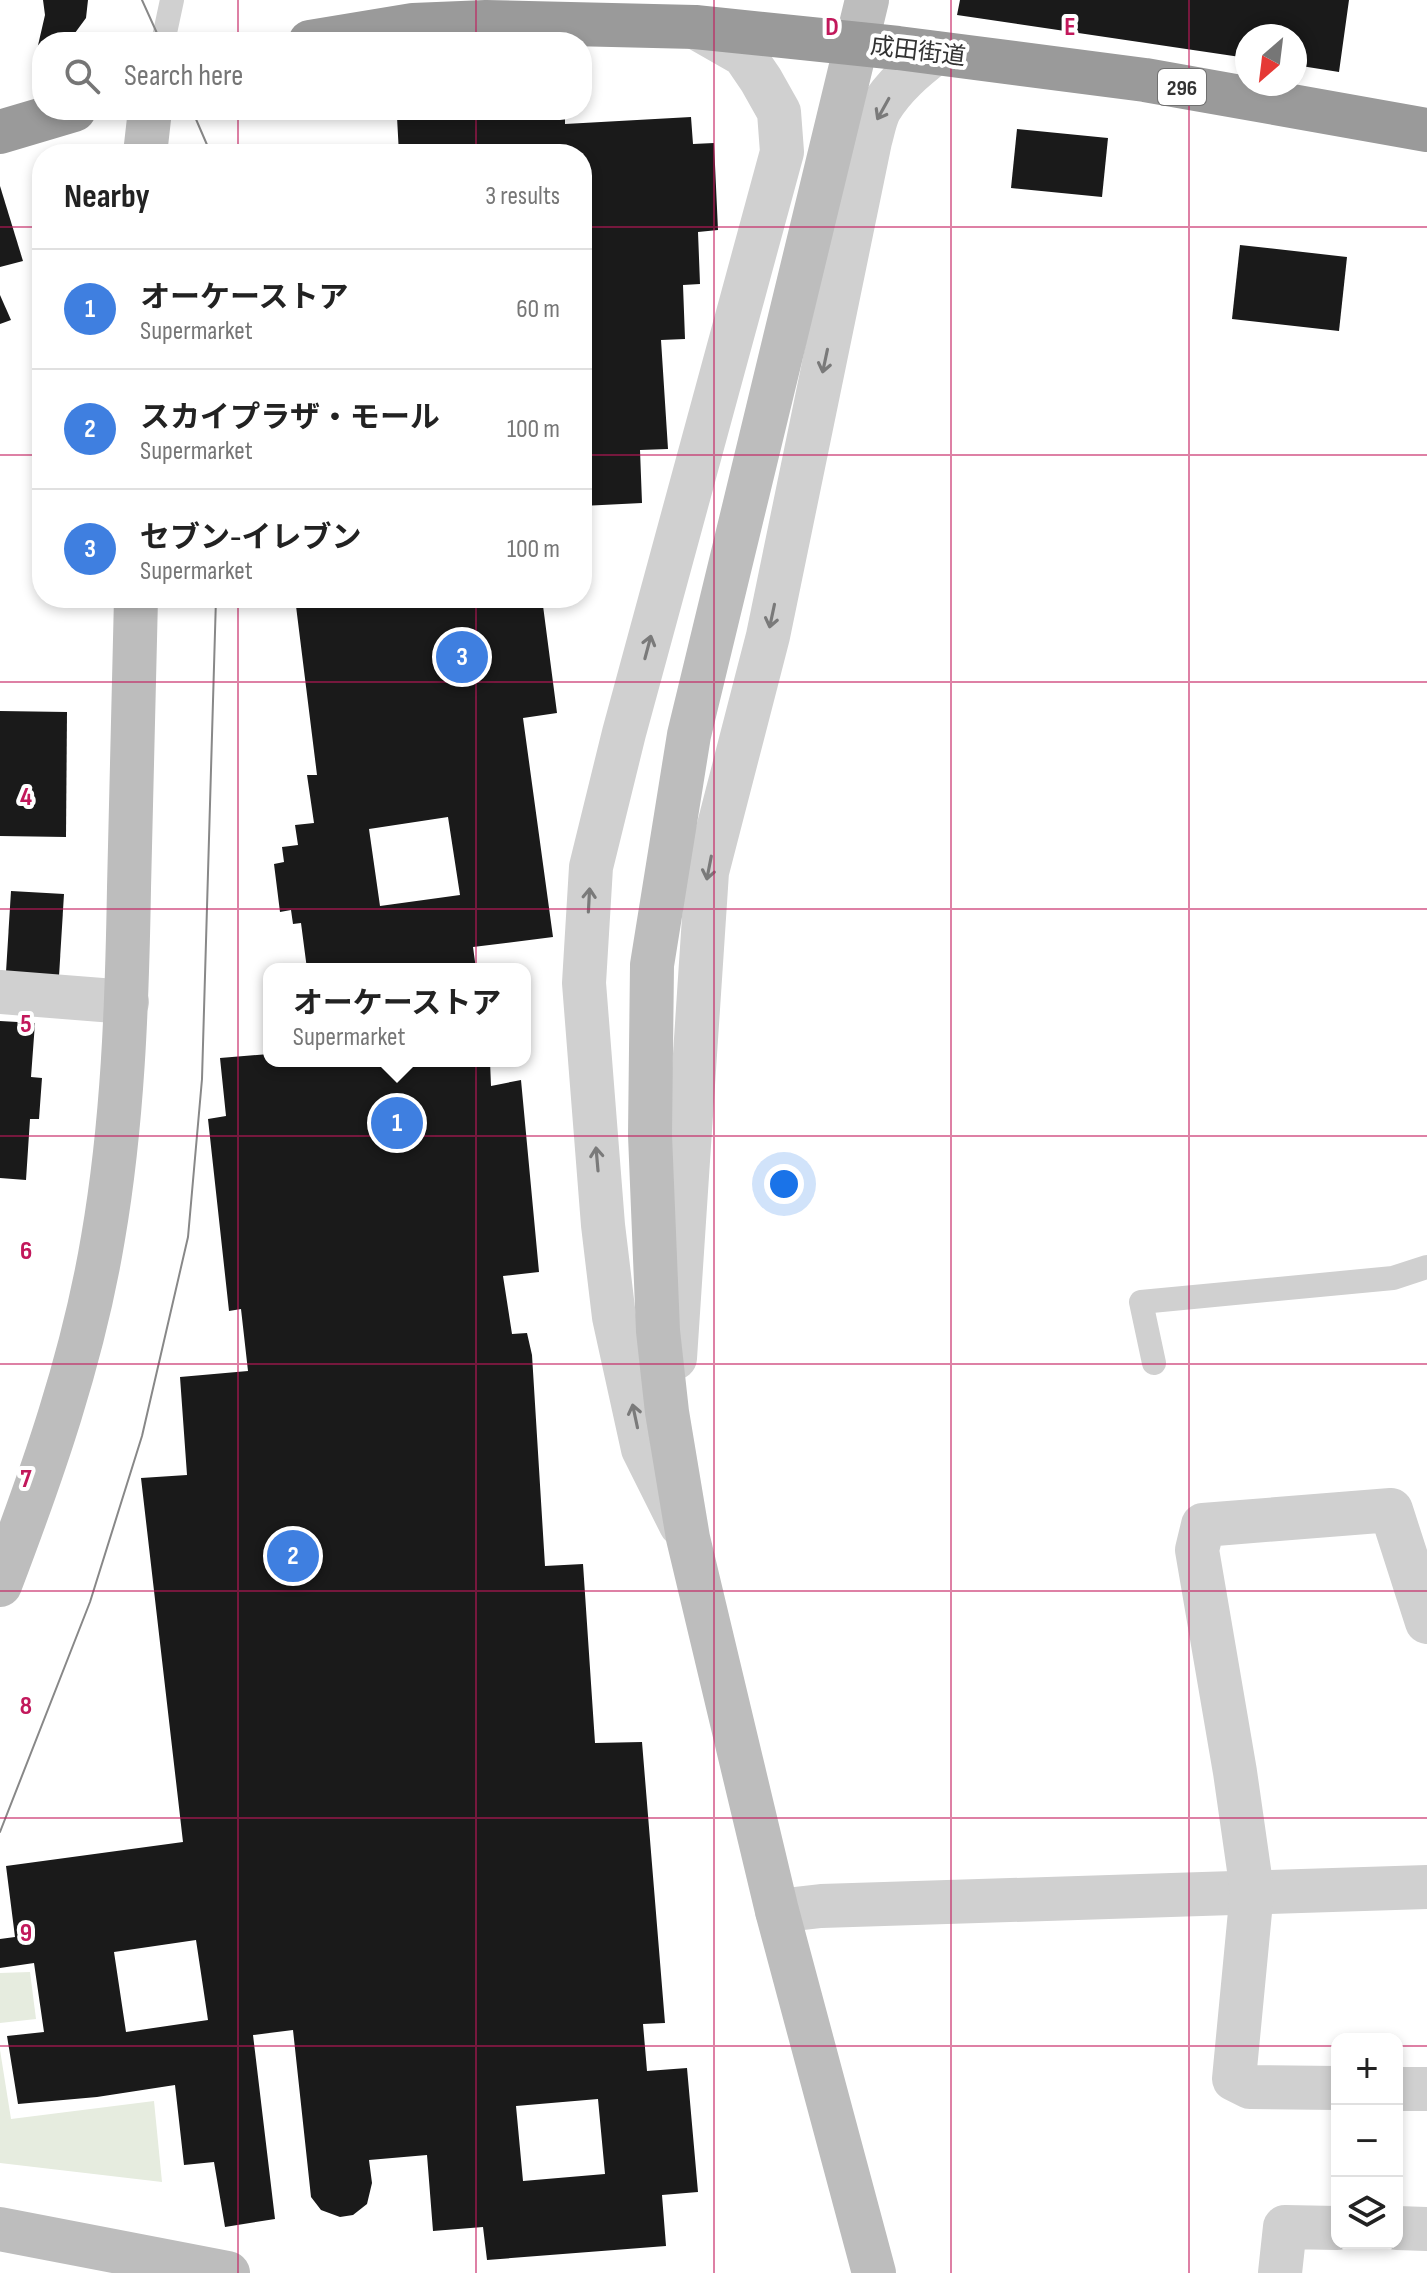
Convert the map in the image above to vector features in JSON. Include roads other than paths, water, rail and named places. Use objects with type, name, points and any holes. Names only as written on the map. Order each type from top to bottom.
[{"type":"highway","name":"成田街道","points":[[371,32],[413,25],[486,22],[567,12],[1145,80],[1427,130]]},
{"type":"highway","points":[[0,132],[40,120]]},
{"type":"street","points":[[867,0],[689,735],[652,965],[650,1135],[658,1331],[667,1412],[688,1538],[777,1911],[874,2273]]},
{"type":"street","points":[[688,1538],[643,1449],[614,1317],[603,1225],[584,983],[591,867],[624,733],[782,152],[779,112],[744,55],[695,27]]},
{"type":"street","points":[[667,1412],[673,1393],[707,872],[768,636],[870,141],[879,111],[893,92],[910,72],[935,53]]},
{"type":"street","points":[[146,144],[149,120]]},
{"type":"street","points":[[0,1585],[57,1428],[84,1332],[103,1238],[118,1133],[127,1002],[136,608]]},
{"type":"street","points":[[0,992],[127,1002]]},
{"type":"street","points":[[1331,2088],[1250,2087],[1234,2079],[1252,1891],[1197,1550],[1203,1525],[1391,1510],[1427,1622]]},
{"type":"street","points":[[777,1911],[821,1906],[1427,1887]]},
{"type":"street","points":[[1403,2089],[1427,2089]]},
{"type":"street","points":[[1280,2273],[1285,2227],[1331,2228]]},
{"type":"street","points":[[1403,2228],[1427,2229]]},
{"type":"street","points":[[0,2229],[228,2273]]},
{"type":"lane","points":[[166,32],[173,3]]},
{"type":"lane","points":[[1154,1363],[1141,1302],[1393,1278],[1427,1267]]},
{"type":"tram line","points":[[142,0],[156,32]]},
{"type":"tram line","points":[[196,120],[207,144]]},
{"type":"tram line","points":[[0,1832],[90,1602],[142,1436],[188,1237],[202,1079],[216,608]]},
{"type":"place","name":"セブン-イレブン","points":[[462,657]]},
{"type":"place","name":"オーケーストア","points":[[397,1123]]},
{"type":"place","name":"スカイプラザ・モール","points":[[293,1556]]}]
